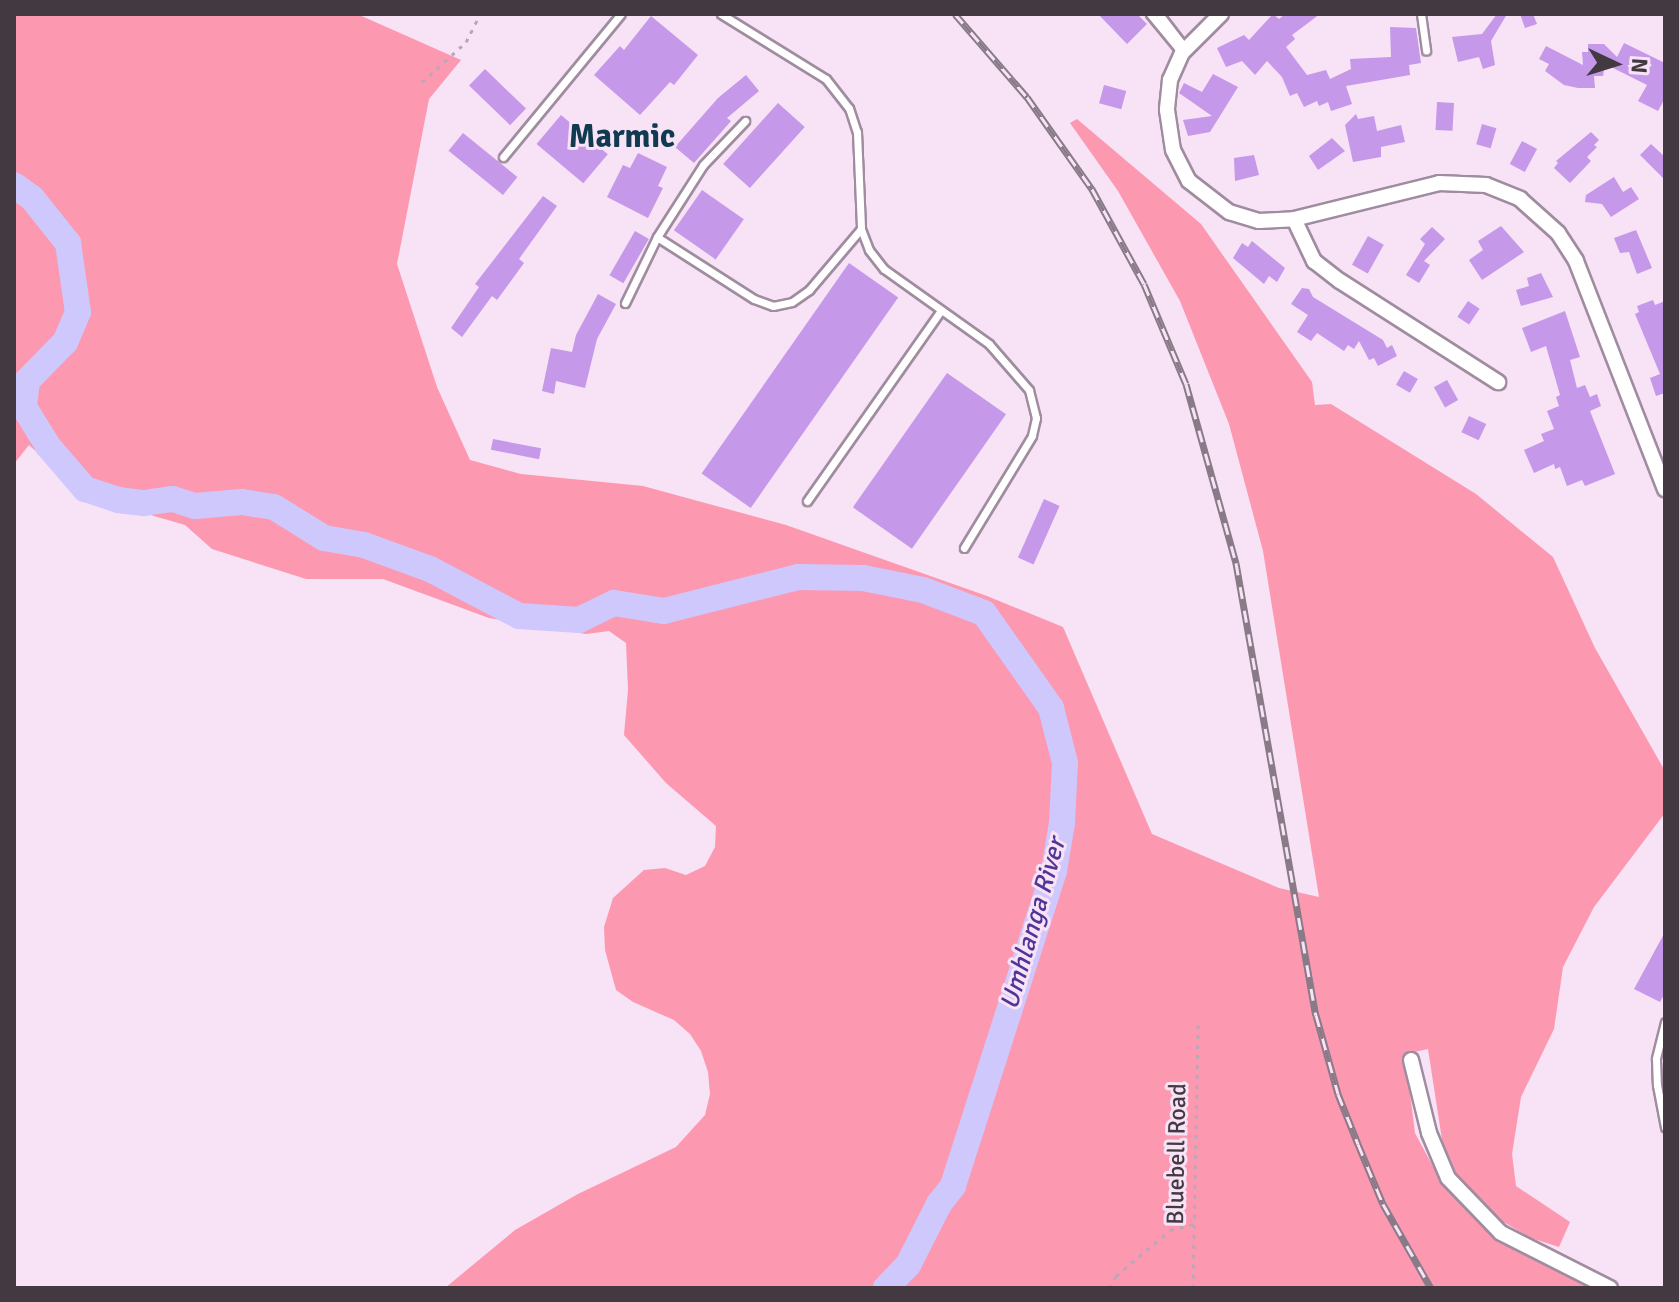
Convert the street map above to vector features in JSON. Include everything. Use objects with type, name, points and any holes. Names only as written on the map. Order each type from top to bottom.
[{"type":"street","points":[[1221,14],[1184,51],[1170,80],[1167,110],[1173,150],[1189,181],[1229,212],[1259,221],[1294,219],[1439,183],[1486,185],[1520,199],[1540,213],[1576,261],[1665,489]]},
{"type":"street","points":[[1294,219],[1314,261],[1340,281],[1498,382]]},
{"type":"street","points":[[1411,1060],[1429,1133],[1448,1178],[1501,1233],[1610,1288]]},
{"type":"lane","points":[[503,157],[621,14]]},
{"type":"lane","points":[[721,14],[826,79],[849,108],[857,132],[861,229],[869,250],[884,269],[989,344],[1029,390],[1036,418],[1032,436],[964,548]]},
{"type":"lane","points":[[1150,14],[1184,51]]},
{"type":"lane","points":[[1159,14],[1184,51]]},
{"type":"lane","points":[[1421,14],[1426,51]]},
{"type":"lane","points":[[625,303],[657,237],[703,165],[745,121]]},
{"type":"lane","points":[[657,237],[754,299],[773,306],[792,302],[809,290],[861,229]]},
{"type":"lane","points":[[807,501],[941,310]]},
{"type":"lane","points":[[1665,1022],[1656,1059],[1657,1085],[1665,1127]]},
{"type":"path","points":[[422,82],[466,42],[480,14]]},
{"type":"path","name":"Bluebell Road","points":[[1193,1288],[1198,1020]]},
{"type":"path","points":[[1109,1288],[1116,1276],[1170,1230],[1194,1224]]},
{"type":"shaded area","points":[[14,14],[357,14],[461,60],[429,99],[397,264],[437,387],[470,460],[521,474],[643,486],[786,525],[987,596],[1063,627],[1152,834],[1279,888],[1319,897],[1263,551],[1229,424],[1180,301],[1118,191],[1070,123],[1077,119],[1201,224],[1312,382],[1315,405],[1331,404],[1476,494],[1553,557],[1595,648],[1665,771],[1665,813],[1594,907],[1563,967],[1554,1029],[1521,1097],[1512,1154],[1516,1186],[1570,1222],[1559,1247],[1531,1238],[1493,1216],[1463,1187],[1445,1159],[1428,1049],[1405,1054],[1415,1133],[1439,1178],[1497,1241],[1590,1288],[445,1288],[515,1230],[578,1194],[676,1147],[705,1115],[710,1094],[708,1072],[701,1051],[690,1034],[674,1020],[633,1002],[616,990],[605,950],[604,927],[613,898],[644,870],[665,868],[686,875],[705,866],[715,847],[716,826],[666,783],[624,735],[628,690],[626,643],[609,631],[586,634],[489,618],[383,579],[306,579],[212,549],[185,525],[99,500],[69,482],[29,445],[14,464]]},
{"type":"building","points":[[1098,14],[1137,14],[1147,24],[1127,44]]},
{"type":"building","points":[[1273,14],[1279,19],[1285,14],[1320,14],[1292,35],[1295,39],[1286,47],[1307,75],[1326,70],[1330,79],[1351,69],[1350,59],[1391,57],[1390,27],[1416,28],[1421,63],[1409,65],[1410,75],[1346,86],[1352,104],[1331,111],[1328,102],[1319,106],[1317,101],[1304,107],[1297,93],[1290,96],[1282,77],[1267,61],[1255,75],[1242,61],[1226,67],[1217,48],[1244,35],[1249,40]]},
{"type":"building","points":[[1497,14],[1507,14],[1491,41],[1495,65],[1483,69],[1479,57],[1458,62],[1452,37],[1482,34]]},
{"type":"building","points":[[1520,14],[1533,14],[1537,24],[1525,28]]},
{"type":"building","points":[[651,16],[698,55],[674,85],[670,82],[640,115],[594,75],[620,46],[624,50]]},
{"type":"building","points":[[1624,43],[1665,63],[1665,98],[1658,111],[1638,101],[1647,85],[1605,64],[1603,76],[1594,76],[1595,88],[1578,88],[1564,85],[1545,71],[1549,64],[1539,59],[1546,46],[1583,65],[1582,52],[1588,52],[1588,44],[1604,44],[1617,57]]},
{"type":"building","points":[[485,69],[526,109],[510,125],[469,86]]},
{"type":"building","points":[[1213,74],[1238,87],[1210,132],[1188,136],[1183,120],[1212,116],[1179,93],[1184,83],[1202,92]]},
{"type":"building","points":[[746,75],[759,91],[727,118],[731,121],[694,163],[675,147],[718,98]]},
{"type":"building","points":[[1104,85],[1126,91],[1121,109],[1099,103]]},
{"type":"building","points":[[1437,102],[1454,103],[1453,131],[1436,130]]},
{"type":"building","points":[[778,103],[805,127],[750,188],[723,164]]},
{"type":"building","points":[[1356,114],[1358,119],[1374,116],[1377,131],[1401,125],[1405,142],[1381,147],[1381,157],[1353,162],[1345,125]]},
{"type":"building","points":[[561,115],[608,154],[583,183],[537,144]]},
{"type":"building","points":[[1482,124],[1496,128],[1491,148],[1476,144]]},
{"type":"building","points":[[1591,132],[1599,140],[1594,145],[1597,147],[1587,157],[1591,161],[1570,183],[1554,168],[1558,163],[1556,161]]},
{"type":"building","points":[[463,133],[517,177],[503,195],[449,151]]},
{"type":"building","points":[[1332,138],[1345,151],[1318,170],[1309,156]]},
{"type":"building","points":[[1522,141],[1537,149],[1525,172],[1510,164]]},
{"type":"building","points":[[1651,144],[1665,157],[1665,180],[1640,155]]},
{"type":"building","points":[[638,153],[667,167],[658,186],[663,188],[648,218],[607,197],[623,165],[630,168]]},
{"type":"building","points":[[1254,155],[1259,175],[1235,181],[1234,158]]},
{"type":"building","points":[[1614,177],[1623,192],[1631,187],[1639,199],[1611,217],[1602,204],[1585,202],[1586,195]]},
{"type":"building","points":[[702,190],[744,219],[716,259],[674,230]]},
{"type":"building","points":[[543,196],[557,206],[519,259],[524,263],[497,300],[492,296],[462,337],[451,328],[479,287],[475,284]]},
{"type":"building","points":[[1501,226],[1524,252],[1482,280],[1469,260],[1483,250],[1478,241]]},
{"type":"building","points":[[1432,227],[1445,239],[1424,261],[1430,265],[1419,283],[1406,275],[1425,244],[1420,239]]},
{"type":"building","points":[[1636,230],[1652,268],[1637,274],[1629,252],[1620,253],[1614,238]]},
{"type":"building","points":[[635,231],[649,239],[623,283],[610,275]]},
{"type":"building","points":[[1368,236],[1384,245],[1368,274],[1352,265]]},
{"type":"building","points":[[1252,241],[1285,268],[1277,282],[1269,276],[1264,284],[1233,258],[1242,243],[1248,247]]},
{"type":"building","points":[[849,263],[898,297],[751,508],[702,474]]},
{"type":"building","points":[[1541,273],[1553,297],[1521,306],[1516,290],[1529,286],[1527,278]]},
{"type":"building","points":[[1302,288],[1309,289],[1313,297],[1383,340],[1387,348],[1392,345],[1397,356],[1378,366],[1374,358],[1369,360],[1359,341],[1354,349],[1348,345],[1344,351],[1317,333],[1311,341],[1297,332],[1308,315],[1291,304]]},
{"type":"building","points":[[598,294],[616,304],[597,339],[585,388],[556,381],[554,394],[542,391],[551,348],[572,352],[576,335]]},
{"type":"building","points":[[1653,300],[1655,305],[1665,301],[1665,393],[1656,396],[1650,378],[1660,374],[1635,314],[1639,312],[1637,306]]},
{"type":"building","points":[[1468,301],[1480,309],[1469,325],[1457,317]]},
{"type":"building","points":[[1565,311],[1580,357],[1570,360],[1577,388],[1585,385],[1590,397],[1597,394],[1601,406],[1590,411],[1615,474],[1585,486],[1582,480],[1567,486],[1560,467],[1555,469],[1554,464],[1534,473],[1524,450],[1544,441],[1541,434],[1554,429],[1547,411],[1559,406],[1556,397],[1560,395],[1546,346],[1531,352],[1522,328]]},
{"type":"building","points":[[1404,371],[1418,379],[1410,393],[1396,385]]},
{"type":"building","points":[[947,373],[1006,414],[912,549],[853,507]]},
{"type":"building","points":[[1447,380],[1458,400],[1445,407],[1434,387]]},
{"type":"building","points":[[1469,416],[1486,424],[1479,440],[1461,432]]},
{"type":"building","points":[[493,439],[541,448],[539,459],[491,450]]},
{"type":"building","points":[[1044,499],[1060,506],[1033,564],[1018,557]]},
{"type":"building","points":[[1665,932],[1665,993],[1660,1002],[1634,989]]},
{"type":"waterway","name":"Umhlanga River","points":[[14,185],[32,198],[68,243],[78,312],[65,342],[27,381],[24,407],[48,446],[85,489],[118,500],[144,503],[173,499],[195,506],[242,502],[274,507],[324,538],[364,545],[430,569],[519,616],[579,620],[614,603],[664,611],[798,577],[863,578],[923,590],[984,613],[1051,708],[1065,763],[1062,823],[1054,871],[953,1186],[939,1204],[908,1265],[886,1288]]},
{"type":"railway","points":[[955,14],[1027,97],[1092,189],[1144,284],[1186,384],[1236,563],[1316,1015],[1338,1094],[1383,1204],[1431,1288]]},
{"type":"district","name":"Marmic","points":[[622,137]]}]
